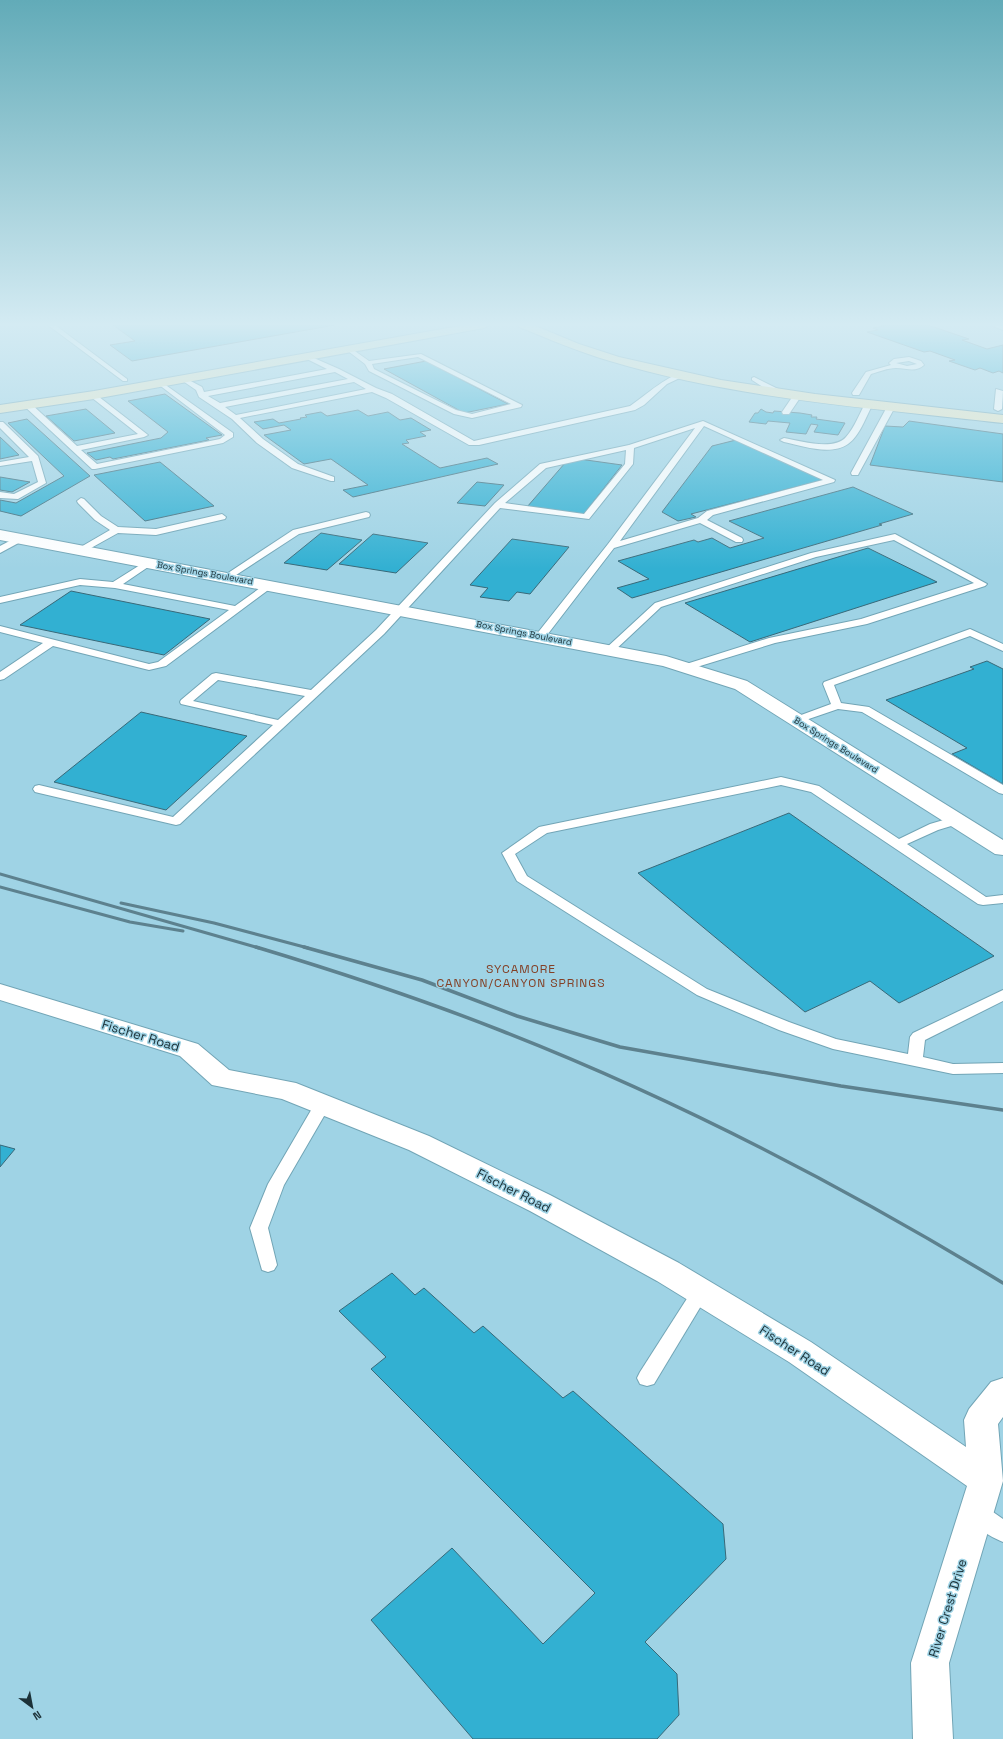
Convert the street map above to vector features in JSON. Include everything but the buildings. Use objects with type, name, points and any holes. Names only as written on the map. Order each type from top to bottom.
[{"type":"main road","points":[[0,409],[15,406]]},
{"type":"main road","points":[[885,406],[1001,412]]},
{"type":"main road","points":[[962,406],[1001,412]]},
{"type":"street","name":"Box Springs Boulevard","points":[[0,535],[609,650],[666,661],[687,667],[741,685],[1003,849]]},
{"type":"street","name":"Fischer Road","points":[[0,992],[189,1050],[221,1078],[287,1090],[323,1104],[419,1143],[540,1203],[668,1272],[800,1352],[992,1499]]},
{"type":"street","name":"River Crest Drive","points":[[933,1739],[930,1663],[992,1499],[981,1420],[1003,1392]]},
{"type":"lane","points":[[28,406],[95,467],[223,441],[230,435],[191,406]]},
{"type":"lane","points":[[75,449],[144,435],[108,406]]},
{"type":"lane","points":[[218,406],[235,417],[260,441],[295,466],[331,479]]},
{"type":"lane","points":[[235,417],[290,406]]},
{"type":"lane","points":[[407,406],[472,443],[479,443],[635,406]]},
{"type":"lane","points":[[442,406],[454,412],[472,416],[513,406]]},
{"type":"lane","points":[[786,412],[790,406]]},
{"type":"lane","points":[[784,440],[819,446],[841,444],[850,436],[868,406]]},
{"type":"lane","points":[[855,473],[891,407]]},
{"type":"lane","points":[[540,637],[611,546],[703,423]]},
{"type":"lane","points":[[39,789],[176,821],[380,632],[498,505],[543,466],[630,447],[703,423],[831,480],[710,513],[701,520],[611,546]]},
{"type":"lane","points":[[0,424],[35,458],[42,483],[15,497],[0,495]]},
{"type":"lane","points":[[498,505],[586,517],[629,464],[630,447]]},
{"type":"lane","points":[[0,464],[35,458]]},
{"type":"lane","points":[[81,501],[98,518],[116,530],[156,532],[222,517]]},
{"type":"lane","points":[[228,577],[296,532],[366,514]]},
{"type":"lane","points":[[701,520],[739,540]]},
{"type":"lane","points":[[82,550],[116,530]]},
{"type":"lane","points":[[609,650],[658,605],[814,556],[895,537],[982,584],[863,622],[773,640],[687,667]]},
{"type":"lane","points":[[0,550],[21,538]]},
{"type":"lane","points":[[115,585],[148,563]]},
{"type":"lane","points":[[0,600],[76,583],[115,585],[237,609]]},
{"type":"lane","points":[[0,629],[149,667],[156,666],[162,664],[270,585]]},
{"type":"lane","points":[[837,706],[828,684],[970,632],[1003,648]]},
{"type":"lane","points":[[0,677],[51,642]]},
{"type":"lane","points":[[281,724],[185,702],[216,676],[314,694]]},
{"type":"lane","points":[[797,720],[837,706],[865,709],[1003,790]]},
{"type":"lane","points":[[1003,899],[983,901],[815,789],[781,781],[543,830],[508,853],[522,878],[702,992],[784,1026],[833,1044],[953,1069],[1003,1068]]},
{"type":"lane","points":[[898,844],[934,827],[957,820]]},
{"type":"lane","points":[[915,1060],[918,1037],[1003,995]]},
{"type":"lane","points":[[268,1265],[259,1228],[276,1184],[323,1104]]},
{"type":"lane","points":[[647,1378],[701,1291]]},
{"type":"railway","points":[[0,874],[259,948]]},
{"type":"railway","points":[[0,887],[130,922],[183,931]]},
{"type":"railway","points":[[121,903],[214,923],[308,948]]},
{"type":"railway","points":[[256,947],[349,976],[441,1008],[567,1057],[631,1085],[758,1146],[882,1212],[1003,1283]]},
{"type":"railway","points":[[304,947],[422,980],[517,1016],[620,1047],[841,1086],[1003,1110]]},
{"type":"district","name":"SYCAMORE CANYON/CANYON SPRINGS","points":[[521,976]]}]
